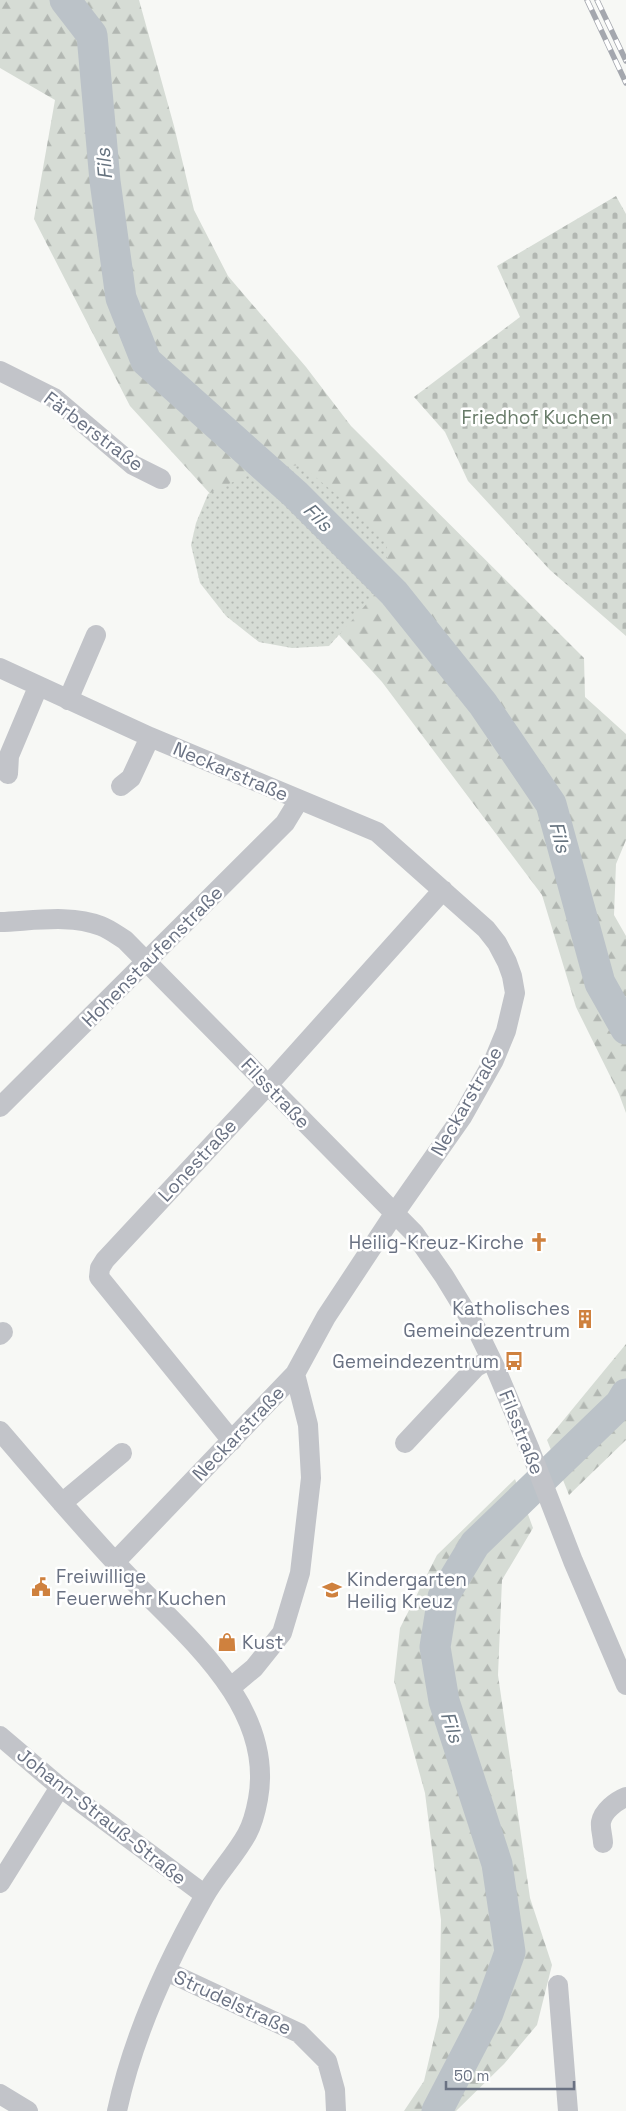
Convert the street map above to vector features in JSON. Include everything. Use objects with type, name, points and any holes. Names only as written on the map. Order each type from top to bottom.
[{"type":"street","name":"Färberstraße","points":[[0,371],[54,398],[133,465],[161,479]]},
{"type":"street","points":[[68,700],[96,635]]},
{"type":"street","name":"Neckarstraße","points":[[0,668],[150,737],[376,832],[473,915],[498,943],[512,976],[515,993],[506,1030],[494,1060],[462,1116],[326,1317],[295,1374],[115,1562]]},
{"type":"street","points":[[8,774],[9,756],[38,687]]},
{"type":"street","name":"Neckarstraße","points":[[121,786],[131,778],[150,737]]},
{"type":"street","name":"Hohenstaufenstraße","points":[[0,1107],[285,823],[299,800]]},
{"type":"street","name":"Lonestraße","points":[[232,1441],[99,1277],[100,1268],[105,1260],[268,1085],[443,890]]},
{"type":"street","name":"Filsstraße","points":[[0,922],[66,920],[102,926],[125,940],[414,1233],[444,1276],[477,1330],[491,1359],[626,1684]]},
{"type":"street","points":[[405,1443],[476,1367],[491,1359]]},
{"type":"street","points":[[230,1688],[254,1668],[282,1634],[300,1573],[311,1478],[308,1425],[295,1374]]},
{"type":"street","points":[[0,1431],[115,1562],[189,1638],[230,1688],[247,1716],[260,1760],[260,1785],[256,1809],[248,1832],[205,1895],[166,1971],[136,2040],[117,2111]]},
{"type":"street","points":[[62,1503],[122,1453]]},
{"type":"street","name":"Johann-Strauß-Straße","points":[[0,1736],[60,1787],[205,1895]]},
{"type":"street","points":[[0,1883],[60,1787]]},
{"type":"street","points":[[603,1843],[600,1822],[608,1809],[618,1800],[626,1797]]},
{"type":"street","name":"Strudelstraße","points":[[166,1971],[299,2033],[327,2061],[335,2090],[336,2111]]},
{"type":"street","points":[[558,1985],[568,2111]]},
{"type":"street","points":[[0,2094],[28,2111]]},
{"type":"green space","points":[[0,0],[139,0],[174,126],[194,210],[228,276],[306,367],[351,426],[584,658],[585,697],[626,734],[626,840],[616,864],[614,915],[626,936],[626,1113],[619,1094],[576,1007],[542,895],[382,682],[130,406],[34,219],[55,100],[0,68]]},
{"type":"green space","name":"Friedhof Kuchen","points":[[616,196],[626,214],[626,636],[550,570],[468,481],[445,432],[414,397],[520,317],[497,266]]},
{"type":"green space","points":[[301,465],[387,540],[387,577],[370,600],[329,646],[292,648],[259,642],[226,616],[200,583],[191,545],[196,523],[208,494],[260,469]]},
{"type":"green space","points":[[626,1344],[626,1440],[569,1495],[547,1440]]},
{"type":"green space","points":[[515,1479],[533,1528],[502,1580],[498,1675],[530,1898],[552,1965],[537,2025],[504,2064],[456,2111],[404,2111],[424,2081],[439,2017],[441,1920],[425,1793],[394,1681],[400,1628],[437,1555]]},
{"type":"waterway","name":"Fils","points":[[65,0],[92,35],[105,181],[121,298],[146,361],[295,494],[394,593],[483,704],[551,804],[600,983],[626,1029]]},
{"type":"waterway","name":"Fils","points":[[437,2111],[488,2013],[510,1952],[497,1864],[444,1701],[435,1647],[443,1597],[475,1544],[620,1404],[626,1394]]},
{"type":"railway","points":[[587,0],[626,83]]},
{"type":"railway","points":[[597,0],[626,61]]},
{"type":"place","name":"Heilig-Kreuz-Kirche","points":[[539,1242]]},
{"type":"place","name":"Katholisches Gemeindezentrum","points":[[585,1319]]},
{"type":"place","name":"Gemeindezentrum","points":[[514,1361]]},
{"type":"place","name":"Freiwillige Feuerwehr Kuchen","points":[[41,1587]]},
{"type":"place","name":"Kindergarten Heilig Kreuz","points":[[332,1590]]},
{"type":"place","name":"Kust","points":[[227,1642]]}]
